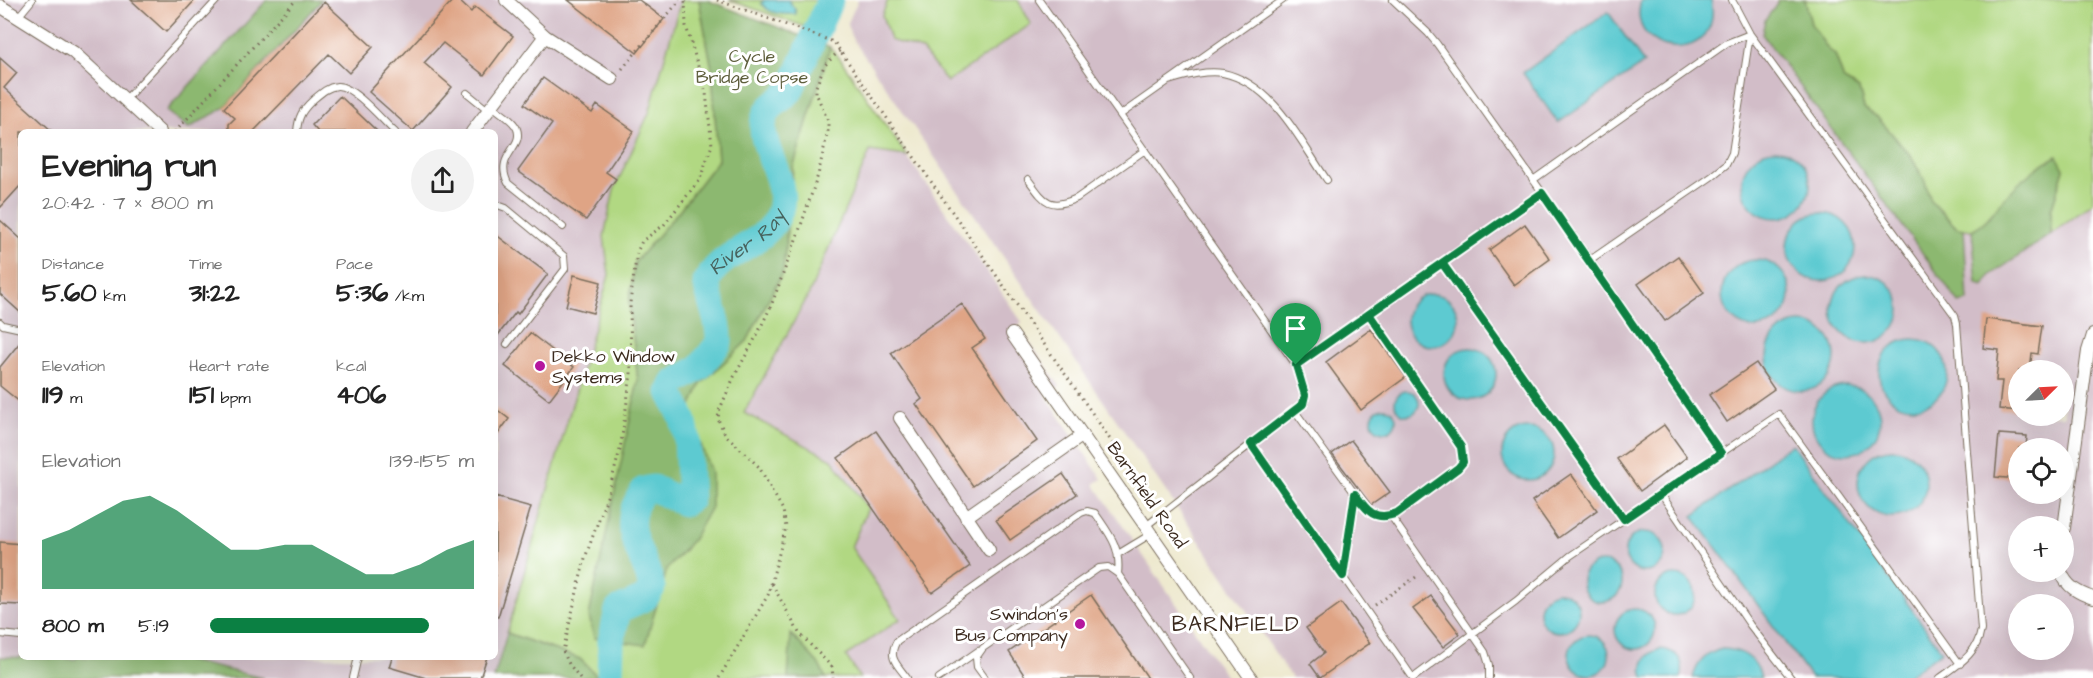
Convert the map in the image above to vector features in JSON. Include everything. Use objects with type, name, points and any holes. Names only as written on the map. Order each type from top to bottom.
[{"type":"street","points":[[506,0],[545,36],[612,80]]},
{"type":"street","points":[[0,6],[73,52],[157,129]]},
{"type":"street","points":[[474,129],[545,36]]},
{"type":"street","name":"Barnfield Road","points":[[1012,334],[1251,678]]},
{"type":"street","points":[[2066,516],[2088,351],[2093,335]]},
{"type":"street","points":[[900,418],[989,550]]},
{"type":"street","points":[[966,517],[1083,435]]},
{"type":"street","points":[[2066,582],[2077,593],[2093,598]]},
{"type":"lane","points":[[18,17],[32,0]]},
{"type":"lane","points":[[125,100],[217,0]]},
{"type":"lane","points":[[1039,0],[1296,365],[1305,395],[1303,404],[1295,411],[1160,515],[1149,530],[1118,554]]},
{"type":"lane","points":[[1120,115],[1283,0]]},
{"type":"lane","points":[[1393,0],[1432,38],[1590,260],[1721,453]]},
{"type":"lane","points":[[1732,0],[1750,34],[1955,316],[1958,324],[1981,630],[1979,642],[1972,653],[1940,678]]},
{"type":"lane","points":[[1533,180],[1727,43],[1750,34]]},
{"type":"lane","points":[[1590,260],[1726,165],[1732,153],[1750,34]]},
{"type":"lane","points":[[1168,81],[1201,72],[1223,74],[1246,83],[1266,97],[1282,114],[1326,180]]},
{"type":"lane","points":[[297,129],[297,120],[302,111],[330,88],[340,86],[351,90],[392,129]]},
{"type":"lane","points":[[466,93],[514,123],[518,129],[518,140],[504,164],[503,173],[508,183],[563,227]]},
{"type":"lane","points":[[1028,179],[1042,198],[1053,204],[1064,203],[1077,198],[1145,150]]},
{"type":"lane","points":[[1296,365],[1542,193]]},
{"type":"lane","points":[[498,205],[506,208],[564,256],[566,269],[507,344]]},
{"type":"lane","points":[[1442,263],[1624,519]]},
{"type":"lane","points":[[1295,411],[1363,505],[1375,515],[1386,518],[1397,513],[1463,462],[1464,455],[1461,447],[1369,314]]},
{"type":"lane","points":[[0,322],[3,326],[18,328]]},
{"type":"lane","points":[[1251,444],[1413,678],[1516,601],[1570,556],[1779,414],[1960,664]]},
{"type":"lane","points":[[1661,494],[1750,625],[1791,678]]},
{"type":"lane","points":[[907,678],[892,657],[892,649],[897,641],[1081,513],[1087,511],[1095,513],[1114,540],[1118,554],[1118,574]]},
{"type":"lane","points":[[1391,516],[1474,633],[1490,664],[1489,678]]},
{"type":"lane","points":[[939,678],[1099,568],[1108,567],[1118,574],[1190,678]]},
{"type":"lane","points":[[0,634],[18,636]]},
{"type":"lane","points":[[983,648],[976,658],[977,667],[985,678]]},
{"type":"lane","points":[[354,678],[357,660]]},
{"type":"path","points":[[178,129],[296,0]]},
{"type":"path","points":[[612,80],[680,0]]},
{"type":"path","points":[[580,678],[569,664],[563,651],[585,558],[608,494],[620,450],[631,374],[630,303],[637,252],[642,241],[664,225],[700,179],[712,145],[706,93],[686,26],[686,0]]},
{"type":"path","points":[[717,0],[831,40],[840,50],[1097,420],[1160,515]]},
{"type":"path","points":[[718,678],[768,595],[786,527],[783,510],[759,467],[725,434],[718,419],[719,411],[734,376],[771,306],[818,175],[828,121],[816,93],[816,87],[824,66],[840,50]]},
{"type":"path","points":[[1343,576],[1355,494]]},
{"type":"path","points":[[1366,611],[1428,569]]},
{"type":"path","points":[[772,584],[799,633],[832,667],[833,678]]},
{"type":"shaded area","points":[[0,0],[681,0],[649,113],[604,236],[609,274],[494,678],[0,678]]},
{"type":"shaded area","points":[[858,0],[2093,0],[2093,678],[2009,678],[2006,676],[2004,678],[1292,678],[852,38],[847,25]]},
{"type":"shaded area","points":[[870,151],[907,156],[1022,322],[1018,326],[1060,386],[1046,396],[1102,479],[1094,484],[1227,678],[860,678],[845,657],[900,619],[851,547],[744,413],[809,294]]},
{"type":"green space","points":[[267,0],[322,0],[224,108],[189,128],[166,111]]},
{"type":"green space","points":[[681,0],[699,0],[712,68],[718,160],[635,262],[629,302],[638,380],[618,482],[655,611],[667,569],[686,548],[686,396],[694,399],[701,384],[747,341],[783,271],[793,168],[830,47],[907,156],[870,151],[809,294],[744,413],[832,459],[868,508],[851,547],[900,619],[846,656],[860,678],[599,678],[580,659],[507,633],[609,275],[604,236],[614,190],[649,113]]},
{"type":"green space","name":"Cycle Bridge Copse","points":[[699,0],[707,0],[830,47],[793,168],[783,271],[747,341],[701,384],[689,413],[711,472],[711,507],[693,539],[667,569],[645,645],[594,638],[589,616],[638,381],[629,302],[635,262],[718,160],[712,68]]},
{"type":"green space","points":[[729,0],[825,0],[814,30]]},
{"type":"green space","points":[[888,0],[1018,0],[1031,24],[947,82],[922,50],[890,40],[882,15]]},
{"type":"green space","points":[[1778,0],[1805,0],[1811,24],[1827,48],[1835,55],[1844,80],[1859,89],[1864,108],[1878,118],[1910,155],[1924,179],[1931,201],[1957,228],[1964,229],[1968,301],[1959,303],[1762,34],[1765,20]]},
{"type":"green space","points":[[1805,0],[2093,0],[2093,203],[2051,234],[2051,210],[2064,169],[2057,157],[2003,200],[1986,223],[1972,230],[1957,228],[1931,201],[1924,179],[1910,155],[1878,118],[1864,108],[1859,89],[1844,80],[1835,55],[1827,48],[1811,24]]},
{"type":"green space","points":[[2057,156],[2064,169],[2051,210],[2051,234],[1991,275],[1984,286],[1977,284],[1972,230],[1985,221],[2028,176],[2042,164]]},
{"type":"green space","points":[[507,633],[580,659],[599,678],[494,678]]},
{"type":"green space","points":[[791,634],[818,663],[826,678],[788,678]]},
{"type":"green space","points":[[0,657],[18,657],[18,660],[184,660],[263,678],[0,678]]},
{"type":"water","points":[[765,0],[788,0],[796,14],[772,12],[761,3]]},
{"type":"water","points":[[1641,0],[1711,0],[1711,21],[1704,36],[1691,45],[1675,47],[1659,44],[1647,35],[1640,20]]},
{"type":"water","points":[[1608,12],[1644,63],[1558,123],[1523,73]]},
{"type":"water","points":[[1769,150],[1783,150],[1795,155],[1805,165],[1810,184],[1805,203],[1795,213],[1783,218],[1769,218],[1757,213],[1747,203],[1742,191],[1742,177],[1747,165],[1757,155]]},
{"type":"water","points":[[1814,213],[1828,213],[1840,218],[1850,228],[1855,247],[1850,266],[1840,276],[1828,281],[1814,281],[1802,276],[1792,266],[1787,254],[1787,240],[1792,228],[1802,218]]},
{"type":"water","points":[[1749,260],[1763,260],[1775,265],[1785,275],[1790,294],[1785,313],[1775,323],[1763,328],[1749,328],[1737,323],[1727,313],[1722,301],[1722,287],[1727,275],[1737,265]]},
{"type":"water","points":[[1859,275],[1873,275],[1885,280],[1895,290],[1900,309],[1895,328],[1885,338],[1873,343],[1859,343],[1847,338],[1837,328],[1832,316],[1832,302],[1837,290],[1847,280]]},
{"type":"water","points":[[1427,294],[1437,294],[1447,298],[1454,305],[1458,320],[1454,335],[1447,342],[1437,346],[1427,346],[1417,342],[1410,335],[1406,325],[1406,315],[1410,305],[1417,298]]},
{"type":"water","points":[[1794,323],[1808,323],[1820,328],[1830,338],[1835,357],[1830,376],[1820,386],[1808,391],[1794,391],[1782,386],[1772,376],[1767,364],[1767,350],[1772,338],[1782,328]]},
{"type":"water","points":[[1906,339],[1920,339],[1932,344],[1942,354],[1947,373],[1942,392],[1932,402],[1920,407],[1906,407],[1894,402],[1884,392],[1879,380],[1879,366],[1884,354],[1894,344]]},
{"type":"water","points":[[1465,348],[1475,348],[1485,352],[1492,359],[1496,374],[1492,389],[1485,396],[1475,400],[1465,400],[1455,396],[1448,389],[1444,379],[1444,369],[1448,359],[1455,352]]},
{"type":"water","points":[[1839,386],[1853,386],[1865,391],[1875,401],[1880,420],[1875,439],[1865,449],[1853,454],[1839,454],[1827,449],[1817,439],[1812,427],[1812,413],[1817,401],[1827,391]]},
{"type":"water","points":[[1407,391],[1415,395],[1419,403],[1415,411],[1407,415],[1399,411],[1395,403],[1399,395]]},
{"type":"water","points":[[1384,408],[1392,412],[1396,420],[1392,428],[1384,432],[1376,428],[1372,420],[1376,412]]},
{"type":"water","points":[[1523,428],[1533,428],[1543,432],[1550,439],[1554,454],[1550,469],[1543,476],[1533,480],[1523,480],[1513,476],[1506,469],[1502,459],[1502,449],[1506,439],[1513,432]]},
{"type":"water","points":[[1792,444],[1942,651],[1905,678],[1811,678],[1693,516]]},
{"type":"water","points":[[1885,449],[1899,449],[1911,454],[1921,464],[1926,483],[1921,502],[1911,512],[1899,517],[1885,517],[1873,512],[1863,502],[1858,490],[1858,476],[1863,464],[1873,454]]},
{"type":"water","points":[[1645,532],[1653,533],[1659,538],[1664,544],[1664,560],[1659,566],[1653,571],[1645,572],[1637,571],[1631,566],[1626,560],[1625,552],[1626,544],[1631,538],[1637,533]]},
{"type":"water","points":[[1602,562],[1610,563],[1616,568],[1621,574],[1621,590],[1616,596],[1610,601],[1602,602],[1594,601],[1588,596],[1583,590],[1582,582],[1583,574],[1588,568],[1594,563]]},
{"type":"water","points":[[1675,575],[1683,576],[1689,581],[1694,587],[1694,603],[1689,609],[1683,614],[1675,615],[1667,614],[1661,609],[1656,603],[1655,595],[1656,587],[1661,581],[1667,576]]},
{"type":"water","points":[[1559,592],[1567,593],[1573,598],[1578,604],[1578,620],[1573,626],[1567,631],[1559,632],[1551,631],[1545,626],[1540,620],[1539,612],[1540,604],[1545,598],[1551,593]]},
{"type":"water","points":[[1635,609],[1643,610],[1649,615],[1654,621],[1654,637],[1649,643],[1643,648],[1635,649],[1627,648],[1621,643],[1616,637],[1615,629],[1616,621],[1621,615],[1627,610]]},
{"type":"water","points":[[1589,635],[1597,636],[1603,641],[1608,647],[1608,663],[1603,669],[1597,674],[1589,675],[1581,674],[1575,669],[1570,663],[1569,655],[1570,647],[1575,641],[1581,636]]},
{"type":"water","points":[[1660,649],[1671,652],[1679,658],[1682,667],[1681,678],[1644,678],[1642,668],[1647,656]]},
{"type":"water","points":[[1722,649],[1729,649],[1747,656],[1756,665],[1761,678],[1693,678],[1703,659]]},
{"type":"building","points":[[131,0],[195,0],[166,32]]},
{"type":"building","points":[[453,0],[458,0],[471,12],[475,7],[513,36],[484,75],[443,43],[424,63],[452,87],[415,129],[411,129],[369,92]]},
{"type":"building","points":[[568,0],[639,0],[664,19],[637,53]]},
{"type":"building","points":[[324,2],[373,47],[349,73],[329,54],[256,129],[229,129],[229,124],[235,118],[224,108]]},
{"type":"building","points":[[0,58],[17,73],[4,88],[50,129],[18,129],[18,188],[0,208]]},
{"type":"building","points":[[543,78],[592,113],[597,105],[634,131],[606,172],[616,179],[586,220],[518,171],[552,124],[524,104]]},
{"type":"building","points":[[340,96],[375,129],[315,129],[312,125]]},
{"type":"building","points":[[0,220],[18,236],[18,310],[0,294]]},
{"type":"building","points":[[1525,224],[1550,259],[1514,285],[1489,250]]},
{"type":"building","points":[[498,236],[548,274],[518,314],[516,312],[498,335]]},
{"type":"building","points":[[1678,256],[1704,293],[1665,321],[1638,284]]},
{"type":"building","points":[[574,275],[601,282],[593,313],[566,306]]},
{"type":"building","points":[[962,304],[985,339],[972,348],[1037,441],[973,486],[916,404],[922,399],[891,353]]},
{"type":"building","points":[[1986,319],[2042,326],[2038,354],[2032,353],[2031,360],[2008,360],[2008,410],[1999,409],[2002,381],[1996,381],[1999,350],[1983,348]]},
{"type":"building","points":[[1371,329],[1406,377],[1361,410],[1326,362]]},
{"type":"building","name":"Dekko Window Systems","points":[[530,333],[574,367],[549,400],[505,366]]},
{"type":"building","points":[[18,345],[18,401],[0,386],[0,367]]},
{"type":"building","points":[[1756,363],[1774,389],[1727,422],[1709,395]]},
{"type":"building","points":[[498,410],[509,419],[498,434]]},
{"type":"building","points":[[1664,425],[1687,457],[1640,491],[1617,459]]},
{"type":"building","points":[[876,431],[970,566],[932,593],[838,458]]},
{"type":"building","points":[[1999,434],[2027,436],[2027,438],[2008,438],[2008,478],[1995,477]]},
{"type":"building","points":[[1351,440],[1390,492],[1371,505],[1332,454]]},
{"type":"building","points":[[1063,474],[1077,494],[1010,540],[996,520]]},
{"type":"building","points":[[1571,474],[1597,510],[1558,538],[1532,501]]},
{"type":"building","points":[[498,498],[531,507],[498,617]]},
{"type":"building","points":[[0,542],[18,544],[18,605],[0,604]]},
{"type":"building","name":"Swindon's Bus Company","points":[[1091,595],[1148,678],[1026,678],[1009,652]]},
{"type":"building","points":[[1431,596],[1460,634],[1443,647],[1413,609]]},
{"type":"building","points":[[1341,603],[1370,643],[1320,678],[1310,664],[1324,653],[1306,628]]},
{"type":"building","points":[[391,660],[486,660],[480,678],[426,678],[389,667]]},
{"type":"waterway","name":"River Ray","points":[[610,678],[611,641],[618,610],[645,598],[652,588],[632,528],[632,517],[636,504],[644,490],[653,488],[684,503],[690,499],[687,438],[683,419],[670,392],[674,383],[699,368],[719,343],[716,320],[706,282],[722,262],[760,237],[775,221],[780,210],[782,196],[765,141],[763,129],[765,117],[772,106],[790,91],[830,0]]},
{"type":"place","name":"Dekko Window Systems","points":[[540,366]]},
{"type":"place","name":"Swindon's Bus Company","points":[[1080,624]]},
{"type":"district","name":"BARNFIELD","points":[[1236,624]]},
{"type":"route","points":[[1542,193],[1721,453],[1624,519],[1442,263],[1369,314],[1461,447],[1464,455],[1463,462],[1397,513],[1386,518],[1375,515],[1355,494],[1343,576],[1251,444],[1303,404],[1305,395],[1296,365],[1542,193]]}]
